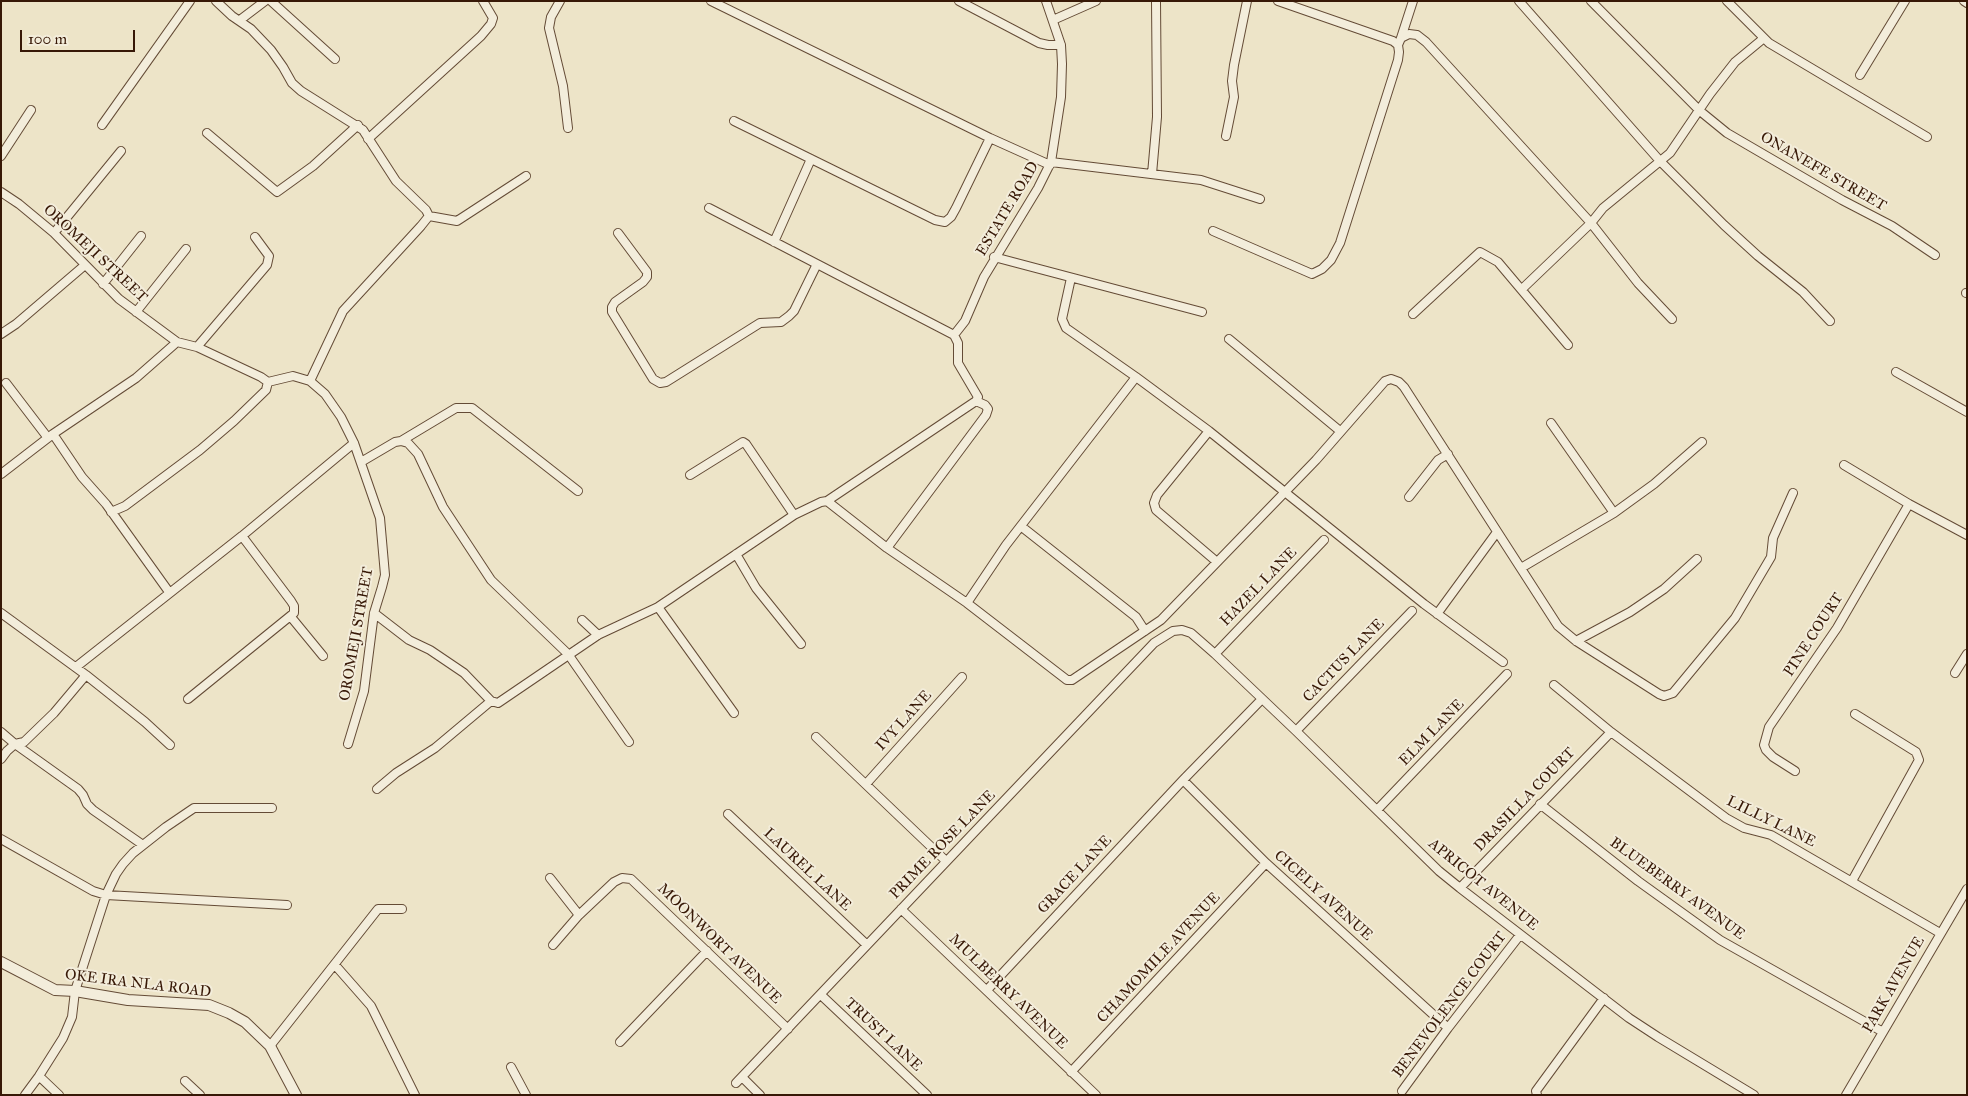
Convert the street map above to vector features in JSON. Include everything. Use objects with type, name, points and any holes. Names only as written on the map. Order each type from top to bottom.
[{"type":"street","points":[[102,126],[190,1]]},
{"type":"street","points":[[216,1],[232,16],[251,29],[283,67],[292,83],[301,91],[358,125],[396,181],[426,210],[429,216]]},
{"type":"street","points":[[240,20],[265,1]]},
{"type":"street","points":[[271,1],[336,59]]},
{"type":"street","points":[[368,139],[481,36],[491,24],[493,18],[483,1]]},
{"type":"street","points":[[560,1],[551,17],[549,28],[563,86],[568,128]]},
{"type":"street","points":[[711,1],[990,138],[1050,163],[1201,180],[1260,199]]},
{"type":"street","points":[[958,1],[1039,43],[1061,45]]},
{"type":"street","name":"ESTATE ROAD","points":[[954,335],[965,321],[994,257],[1038,188],[1050,163],[1061,97],[1061,45],[1046,1]]},
{"type":"street","points":[[1053,20],[1096,1]]},
{"type":"street","points":[[1152,174],[1157,117],[1156,1]]},
{"type":"street","points":[[1226,136],[1234,97],[1232,81],[1234,65],[1246,1]]},
{"type":"street","points":[[1278,1],[1393,41],[1400,42],[1409,34],[1417,35],[1426,42],[1591,224],[1638,283],[1672,319]]},
{"type":"street","points":[[1213,231],[1312,274],[1331,260],[1340,243],[1378,124],[1398,60],[1400,42],[1413,1]]},
{"type":"street","points":[[1519,1],[1660,161],[1724,225],[1758,256],[1803,292],[1830,321]]},
{"type":"street","name":"ONANEFE STREET","points":[[1591,1],[1700,111],[1727,133],[1842,200],[1892,226],[1935,255]]},
{"type":"street","points":[[1727,1],[1764,38],[1780,50],[1927,137]]},
{"type":"street","points":[[1860,75],[1905,1]]},
{"type":"street","points":[[1522,289],[1591,224],[1603,208],[1670,153],[1710,94],[1735,62],[1764,38]]},
{"type":"street","points":[[1,156],[31,110]]},
{"type":"street","points":[[734,121],[935,220],[945,222],[951,217],[956,208],[990,138]]},
{"type":"street","points":[[207,133],[276,192],[313,166],[358,125]]},
{"type":"street","points":[[54,233],[121,151]]},
{"type":"street","points":[[774,242],[811,159]]},
{"type":"street","points":[[429,216],[457,221],[479,209],[526,176]]},
{"type":"street","name":"OROMEJI STREET","points":[[1,192],[19,204],[54,233],[103,284],[136,312],[177,342],[197,347],[268,382]]},
{"type":"street","points":[[374,613],[409,640],[430,650],[464,673],[491,701],[498,703],[598,635],[658,607],[794,515],[827,501],[976,402],[978,397],[958,363],[958,342],[954,335],[710,208]]},
{"type":"street","points":[[111,512],[124,506],[200,450],[266,390],[268,382],[293,376],[310,381],[343,311],[429,216]]},
{"type":"street","points":[[618,233],[647,272],[647,277],[615,302],[612,312],[653,379],[660,383],[666,382],[760,323],[781,322],[789,316],[794,311],[817,264]]},
{"type":"street","points":[[103,284],[141,236]]},
{"type":"street","points":[[197,347],[267,265],[269,256],[255,237]]},
{"type":"street","points":[[136,312],[186,249]]},
{"type":"street","points":[[1412,314],[1480,252],[1498,262],[1568,345]]},
{"type":"street","points":[[994,257],[1202,312]]},
{"type":"street","points":[[1,334],[16,324],[85,266]]},
{"type":"street","points":[[1071,278],[1062,320],[1066,328],[1209,431],[1437,614],[1503,662]]},
{"type":"street","points":[[1229,339],[1340,431]]},
{"type":"street","points":[[1,474],[50,436],[136,378],[177,342]]},
{"type":"street","points":[[1896,372],[1967,412]]},
{"type":"street","points":[[967,603],[1006,545],[1022,527],[1136,377]]},
{"type":"street","points":[[827,501],[887,548],[967,603],[1067,680],[1072,680],[1161,620],[1316,460],[1384,381],[1392,379],[1404,387],[1558,626],[1576,641],[1664,696],[1673,693],[1735,618],[1771,557],[1773,538],[1793,493]]},
{"type":"street","name":"OROMEJI STREET","points":[[310,381],[325,394],[342,417],[354,443],[380,518],[385,575],[374,613],[364,691],[348,744]]},
{"type":"street","points":[[6,383],[111,512],[169,592]]},
{"type":"street","points":[[887,548],[986,415],[988,410],[986,405],[976,402]]},
{"type":"street","points":[[360,462],[395,442],[401,441],[456,408],[472,408],[578,490]]},
{"type":"street","points":[[1551,423],[1614,513]]},
{"type":"street","points":[[1209,431],[1157,495],[1154,503],[1156,510],[1217,562]]},
{"type":"street","points":[[401,441],[408,443],[418,454],[443,508],[491,580],[568,654],[629,742]]},
{"type":"street","points":[[690,475],[743,442],[794,515]]},
{"type":"street","points":[[1521,568],[1614,513],[1654,484],[1702,442]]},
{"type":"street","points":[[76,667],[242,536],[354,443]]},
{"type":"street","points":[[1409,497],[1438,460],[1448,454]]},
{"type":"street","points":[[1844,465],[1909,504],[1964,533],[1967,523]]},
{"type":"street","name":"PINE COURT","points":[[1795,770],[1773,757],[1766,750],[1764,745],[1769,727],[1837,628],[1909,504]]},
{"type":"street","points":[[1022,527],[1136,617],[1145,631]]},
{"type":"street","points":[[1437,614],[1497,532]]},
{"type":"street","points":[[188,699],[294,613],[292,601],[242,536]]},
{"type":"street","name":"HAZEL LANE","points":[[1215,654],[1324,540]]},
{"type":"street","points":[[736,554],[756,588],[801,644]]},
{"type":"street","points":[[1576,641],[1636,608],[1664,589],[1697,559]]},
{"type":"street","points":[[658,607],[734,713]]},
{"type":"street","name":"CACTUS LANE","points":[[1296,731],[1412,611]]},
{"type":"street","points":[[1,613],[86,674],[170,745]]},
{"type":"street","points":[[291,617],[323,656]]},
{"type":"street","points":[[582,620],[598,635]]},
{"type":"street","name":"APRICOT AVENUE","points":[[1174,630],[1191,633],[1215,654],[1439,871],[1460,888],[1658,1038],[1754,1095]]},
{"type":"street","name":"PRIME ROSE LANE","points":[[760,1095],[739,1080],[1154,643],[1174,630]]},
{"type":"street","points":[[1955,673],[1967,654]]},
{"type":"street","points":[[1,759],[6,751],[15,744],[24,742],[54,713],[86,674]]},
{"type":"street","name":"ELM LANE","points":[[1377,810],[1507,674]]},
{"type":"street","name":"IVY LANE","points":[[866,784],[962,677]]},
{"type":"street","name":"LILLY LANE","points":[[1554,685],[1611,732],[1726,818],[1744,828],[1771,835],[1940,933]]},
{"type":"street","name":"GRACE LANE","points":[[987,990],[1183,780],[1262,699]]},
{"type":"street","points":[[377,788],[434,748],[491,701]]},
{"type":"street","points":[[1852,881],[1919,760],[1916,752],[1855,714]]},
{"type":"street","points":[[1,732],[78,789],[93,810],[143,845]]},
{"type":"street","name":"DRASILLA COURT","points":[[1460,888],[1611,732]]},
{"type":"street","points":[[816,738],[946,861]]},
{"type":"street","name":"CICELY AVENUE","points":[[1183,780],[1266,863],[1448,1028]]},
{"type":"street","name":"BLUEBERRY AVENUE","points":[[1540,804],[1638,881],[1720,940],[1883,1032]]},
{"type":"street","points":[[25,1095],[63,1038],[72,1017],[75,990],[106,895],[123,864],[166,826],[194,808],[272,808]]},
{"type":"street","name":"LAUREL LANE","points":[[728,814],[866,945]]},
{"type":"street","points":[[1,839],[93,891],[106,895],[287,905]]},
{"type":"street","name":"CHAMOMILE AVENUE","points":[[1072,1072],[1266,863]]},
{"type":"street","points":[[550,878],[579,915],[553,945]]},
{"type":"street","name":"MOONWORT AVENUE","points":[[579,915],[614,882],[622,878],[631,879],[788,1029]]},
{"type":"street","name":"PARK AVENUE","points":[[1846,1095],[1967,889]]},
{"type":"street","name":"MULBERRY AVENUE","points":[[901,908],[1096,1095]]},
{"type":"street","points":[[270,1046],[378,909],[402,909]]},
{"type":"street","name":"BENEVOLENCE COURT","points":[[1402,1091],[1520,935]]},
{"type":"street","points":[[620,1042],[707,951]]},
{"type":"street","name":"OKE IRA NLA ROAD","points":[[2,963],[55,990],[75,990],[128,1000],[209,1005],[229,1013],[245,1022],[270,1046],[296,1095]]},
{"type":"street","points":[[334,966],[371,1006],[415,1095]]},
{"type":"street","name":"TRUST LANE","points":[[821,995],[927,1095]]},
{"type":"street","points":[[1537,1095],[1536,1090],[1604,998]]},
{"type":"street","points":[[512,1067],[526,1095]]},
{"type":"street","points":[[39,1076],[59,1095]]},
{"type":"street","points":[[185,1081],[200,1095]]}]
